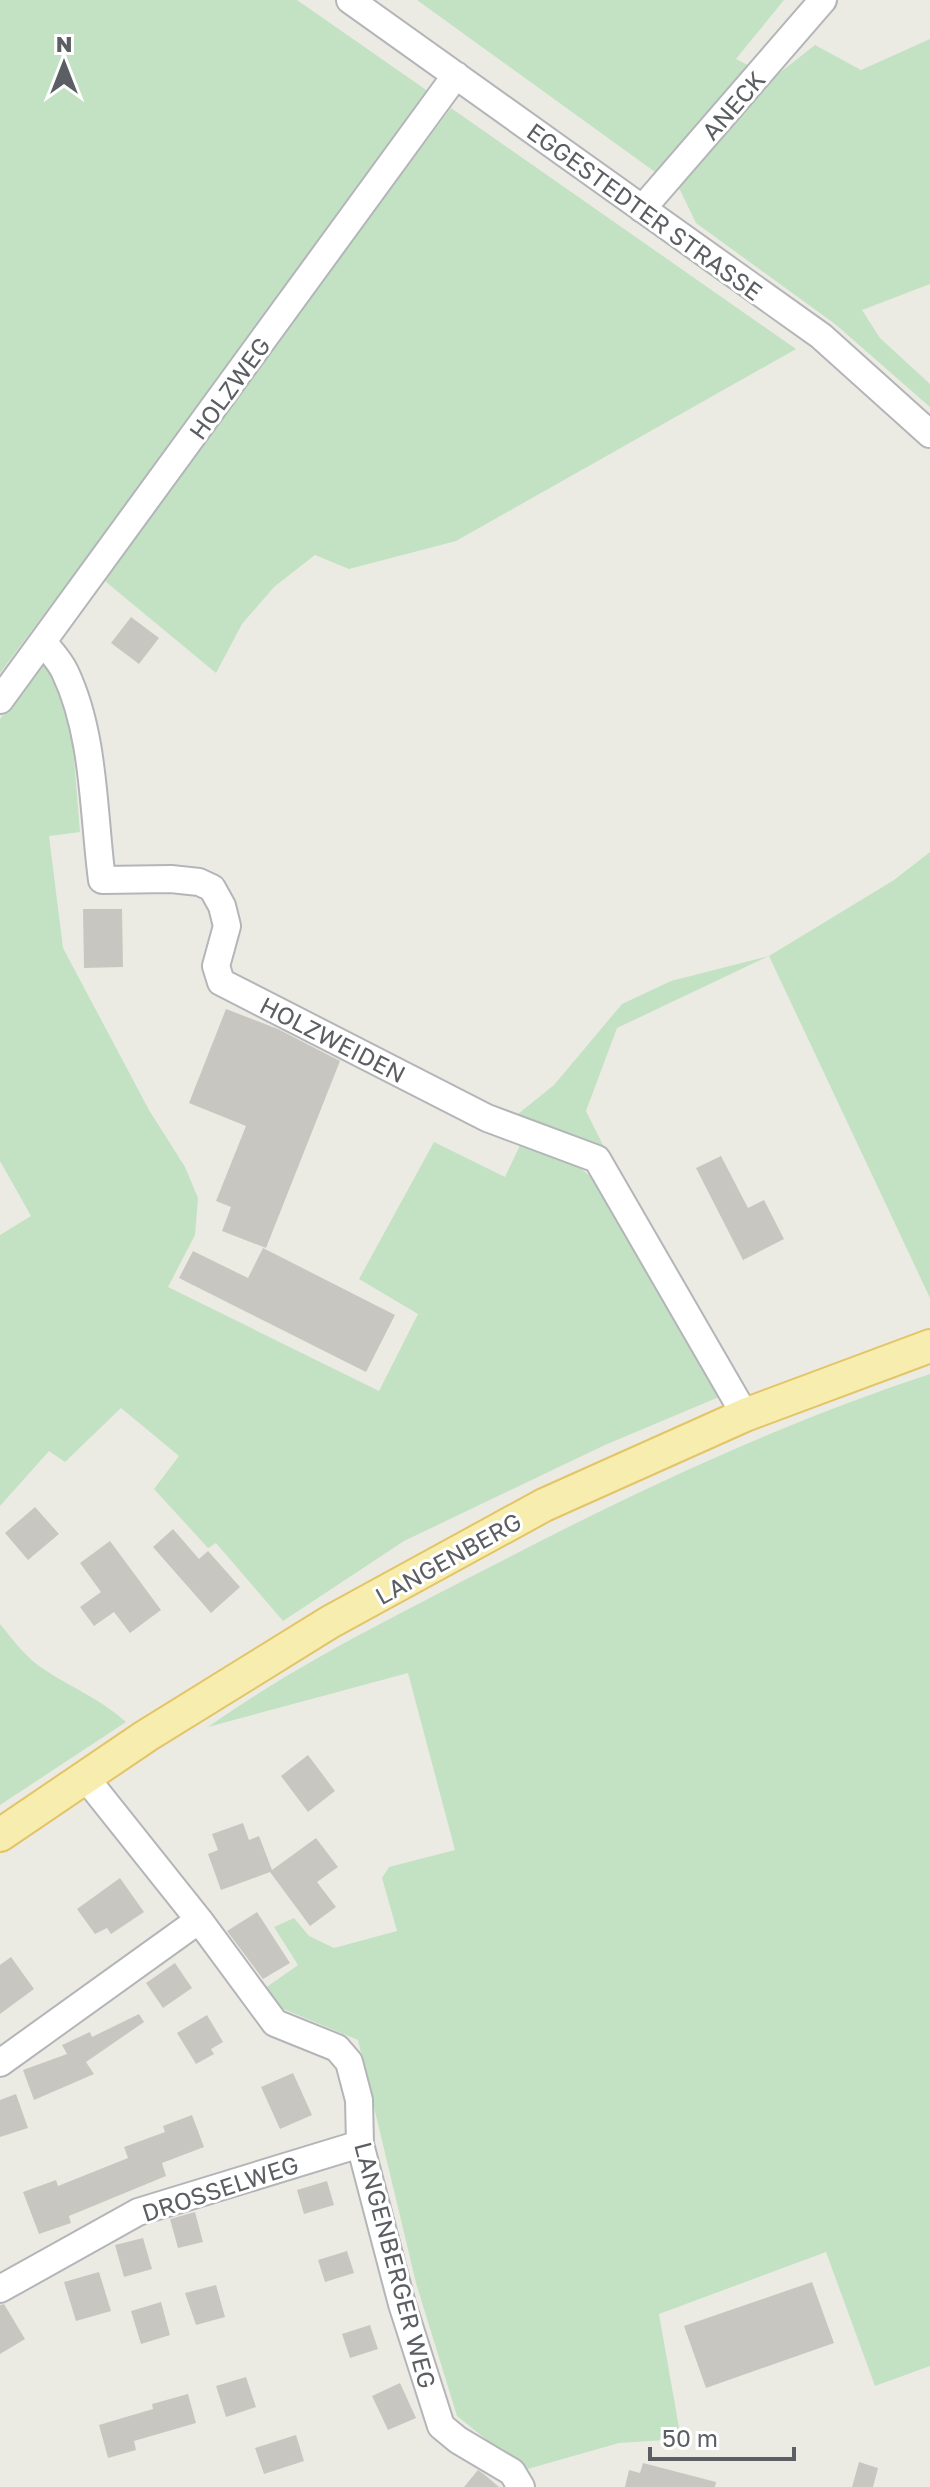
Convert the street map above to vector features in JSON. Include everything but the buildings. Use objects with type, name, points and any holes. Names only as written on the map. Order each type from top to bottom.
[{"type":"main road","name":"LANGENBERG","points":[[0,1835],[146,1736],[357,1607],[544,1505],[745,1415],[930,1346]]},
{"type":"street","name":"EGGESTEDTER STRASSE","points":[[350,0],[821,336],[930,434]]},
{"type":"street","name":"ANECK","points":[[642,209],[823,0]]},
{"type":"street","name":"HOLZWEG","points":[[0,700],[456,75]]},
{"type":"street","name":"HOLZWEIDEN","points":[[43,642],[64,669],[79,705],[102,880],[171,879],[199,882],[212,888],[222,906],[227,926],[216,966],[221,982],[487,1118],[597,1159],[745,1415]]},
{"type":"street","name":"LANGENBERGER WEG","points":[[85,1777],[199,1920],[275,2023],[337,2048],[349,2062],[359,2100],[360,2144],[402,2304],[441,2426],[458,2440],[512,2472],[521,2487]]},
{"type":"street","points":[[0,2063],[199,1920]]},
{"type":"street","name":"DROSSELWEG","points":[[0,2289],[138,2212],[360,2144]]},
{"type":"green space","points":[[0,0],[297,0],[432,94],[0,673]]},
{"type":"green space","points":[[417,0],[784,0],[736,59],[773,78],[815,45],[861,70],[930,39],[930,284],[862,310],[880,338],[930,384],[930,407],[835,324],[696,223],[680,190]]},
{"type":"green space","points":[[451,108],[796,349],[456,541],[349,569],[315,555],[274,587],[242,624],[216,673],[100,577]]},
{"type":"green space","points":[[44,656],[61,686],[71,722],[80,832],[49,836],[63,948],[149,1110],[185,1167],[198,1198],[195,1235],[168,1287],[379,1391],[418,1314],[359,1279],[434,1142],[505,1177],[522,1141],[578,1166],[605,1189],[719,1397],[605,1445],[404,1541],[283,1621],[216,1543],[208,1548],[154,1489],[179,1456],[121,1408],[65,1462],[49,1451],[0,1506],[0,1235],[31,1216],[0,1161],[0,719]]},
{"type":"green space","points":[[930,852],[930,1298],[769,956],[894,880]]},
{"type":"green space","points":[[769,956],[617,1028],[586,1111],[608,1155],[513,1118],[554,1085],[622,1004],[671,981]]},
{"type":"green space","points":[[930,1374],[930,2366],[875,2386],[826,2252],[659,2314],[681,2439],[619,2443],[524,2470],[457,2416],[416,2283],[358,2040],[281,2008],[264,1989],[298,1965],[274,1927],[294,1918],[309,1936],[334,1948],[397,1931],[382,1878],[389,1867],[455,1850],[408,1673],[208,1727],[276,1682],[347,1642],[599,1512],[762,1437]]},
{"type":"green space","points":[[0,1624],[38,1666],[97,1700],[126,1722],[0,1805]]}]
